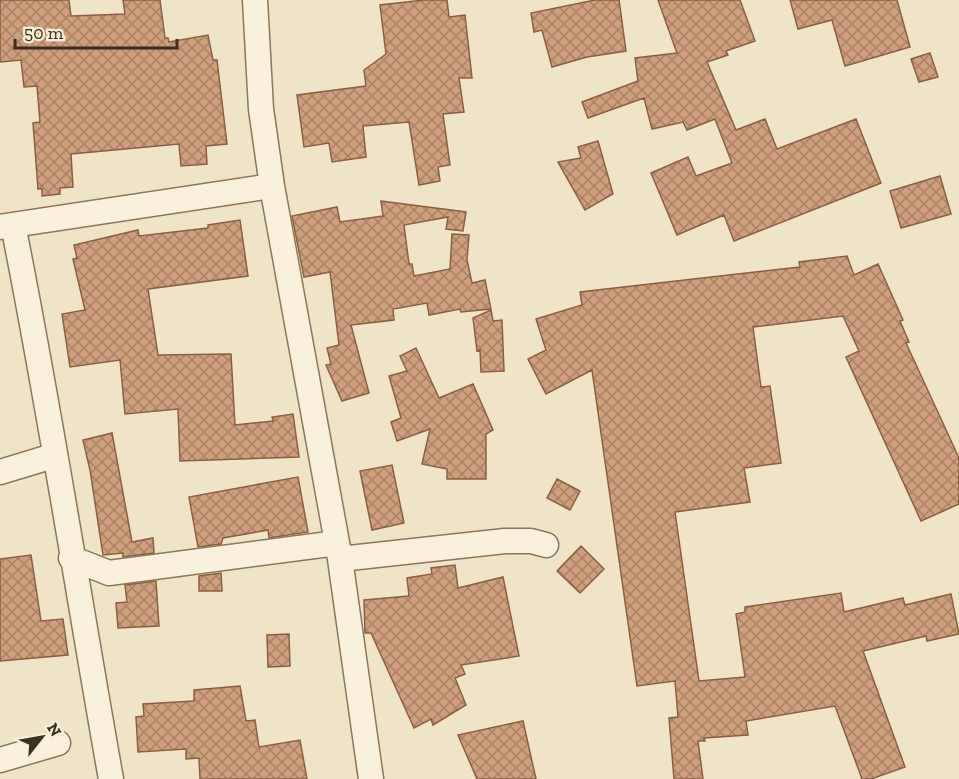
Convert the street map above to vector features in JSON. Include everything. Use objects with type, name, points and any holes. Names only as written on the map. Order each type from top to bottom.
[{"type":"street","points":[[255,0],[261,109],[272,186],[338,551],[371,779]]},
{"type":"street","points":[[111,779],[53,456],[38,352],[7,226],[272,186]]},
{"type":"street","points":[[0,472],[53,456]]},
{"type":"street","points":[[71,558],[109,573],[338,551],[505,541],[531,541],[546,545]]},
{"type":"street","points":[[0,760],[58,743]]},
{"type":"building","points":[[0,0],[69,0],[71,16],[125,14],[123,0],[160,0],[165,38],[168,38],[169,42],[208,35],[213,60],[217,60],[227,144],[206,146],[207,164],[181,166],[179,144],[71,154],[73,187],[60,188],[60,194],[42,196],[42,189],[38,189],[33,123],[40,122],[37,86],[24,87],[21,60],[0,62]]},
{"type":"building","points":[[447,0],[449,17],[465,15],[472,78],[459,78],[464,112],[443,114],[450,165],[438,167],[440,181],[419,185],[409,122],[363,126],[366,157],[332,162],[329,143],[304,147],[297,95],[366,86],[364,70],[386,54],[380,5]]},
{"type":"building","points":[[595,0],[619,0],[626,51],[587,57],[552,67],[542,30],[534,32],[531,13]]},
{"type":"building","points":[[658,0],[740,0],[755,41],[726,51],[728,55],[707,62],[736,130],[765,119],[777,149],[856,119],[881,183],[734,241],[724,215],[677,235],[651,173],[688,157],[696,176],[732,163],[715,119],[687,130],[683,122],[652,129],[644,98],[588,118],[582,102],[638,81],[635,58],[677,53]]},
{"type":"building","points":[[790,0],[897,0],[910,47],[845,66],[832,20],[798,29]]},
{"type":"building","points":[[930,53],[938,77],[919,82],[911,59]]},
{"type":"building","points":[[598,141],[613,194],[585,210],[558,162],[581,158],[578,147]]},
{"type":"building","points":[[940,176],[951,214],[901,228],[890,191]]},
{"type":"building","points":[[381,201],[466,212],[463,231],[446,229],[448,217],[404,225],[409,264],[412,264],[414,276],[450,269],[452,234],[469,235],[467,260],[472,283],[485,280],[491,309],[461,312],[460,309],[429,315],[427,303],[393,309],[394,320],[351,325],[369,393],[342,401],[326,365],[331,364],[327,348],[339,345],[330,272],[304,277],[292,216],[337,207],[340,222],[383,216]]},
{"type":"building","points":[[240,220],[248,276],[148,289],[158,355],[231,354],[235,425],[273,421],[272,417],[293,414],[299,457],[180,461],[178,409],[125,414],[120,360],[70,367],[62,314],[85,310],[73,259],[77,258],[74,245],[138,230],[139,236],[208,228],[208,225]]},
{"type":"building","points":[[847,256],[854,275],[878,264],[903,320],[900,321],[909,342],[906,343],[959,458],[959,504],[921,521],[846,357],[859,351],[843,316],[753,327],[761,387],[770,386],[781,463],[744,468],[750,502],[675,512],[699,681],[745,677],[736,614],[745,612],[745,607],[841,593],[844,612],[903,598],[905,605],[951,594],[959,634],[927,641],[926,636],[863,651],[905,767],[871,779],[862,779],[835,706],[746,721],[748,735],[704,738],[705,741],[698,741],[703,779],[674,779],[669,718],[678,717],[675,681],[637,686],[592,370],[546,394],[528,359],[546,350],[536,319],[582,305],[580,292],[800,267],[799,262]]},
{"type":"building","points":[[491,310],[493,321],[502,320],[504,371],[481,372],[480,350],[477,351],[473,318]]},
{"type":"building","points":[[416,348],[439,398],[473,384],[493,430],[486,434],[486,479],[447,479],[447,469],[422,464],[430,429],[397,441],[391,422],[401,418],[389,376],[407,371],[400,356]]},
{"type":"building","points":[[112,433],[132,542],[153,538],[154,553],[123,557],[123,553],[103,555],[83,440]]},
{"type":"building","points":[[392,465],[404,523],[372,530],[360,471]]},
{"type":"building","points":[[298,477],[308,532],[269,538],[268,530],[223,538],[221,544],[198,547],[189,497]]},
{"type":"building","points":[[557,479],[580,491],[570,510],[547,498]]},
{"type":"building","points":[[581,546],[604,569],[580,593],[557,571]]},
{"type":"building","points":[[31,555],[41,621],[63,619],[68,655],[0,661],[0,559]]},
{"type":"building","points":[[455,565],[458,588],[503,577],[519,656],[461,665],[465,674],[455,678],[466,705],[433,725],[431,719],[414,728],[371,633],[365,633],[364,600],[409,596],[407,578],[432,574],[431,568]]},
{"type":"building","points":[[221,573],[222,591],[199,591],[199,576]]},
{"type":"building","points":[[156,581],[159,626],[118,628],[116,603],[127,602],[125,585]]},
{"type":"building","points":[[289,634],[290,666],[268,667],[267,635]]},
{"type":"building","points":[[240,686],[246,721],[255,720],[259,747],[300,740],[307,779],[200,779],[199,758],[186,759],[186,749],[138,752],[136,717],[144,716],[143,704],[194,701],[194,690]]},
{"type":"building","points":[[523,721],[536,779],[477,779],[458,735]]}]
